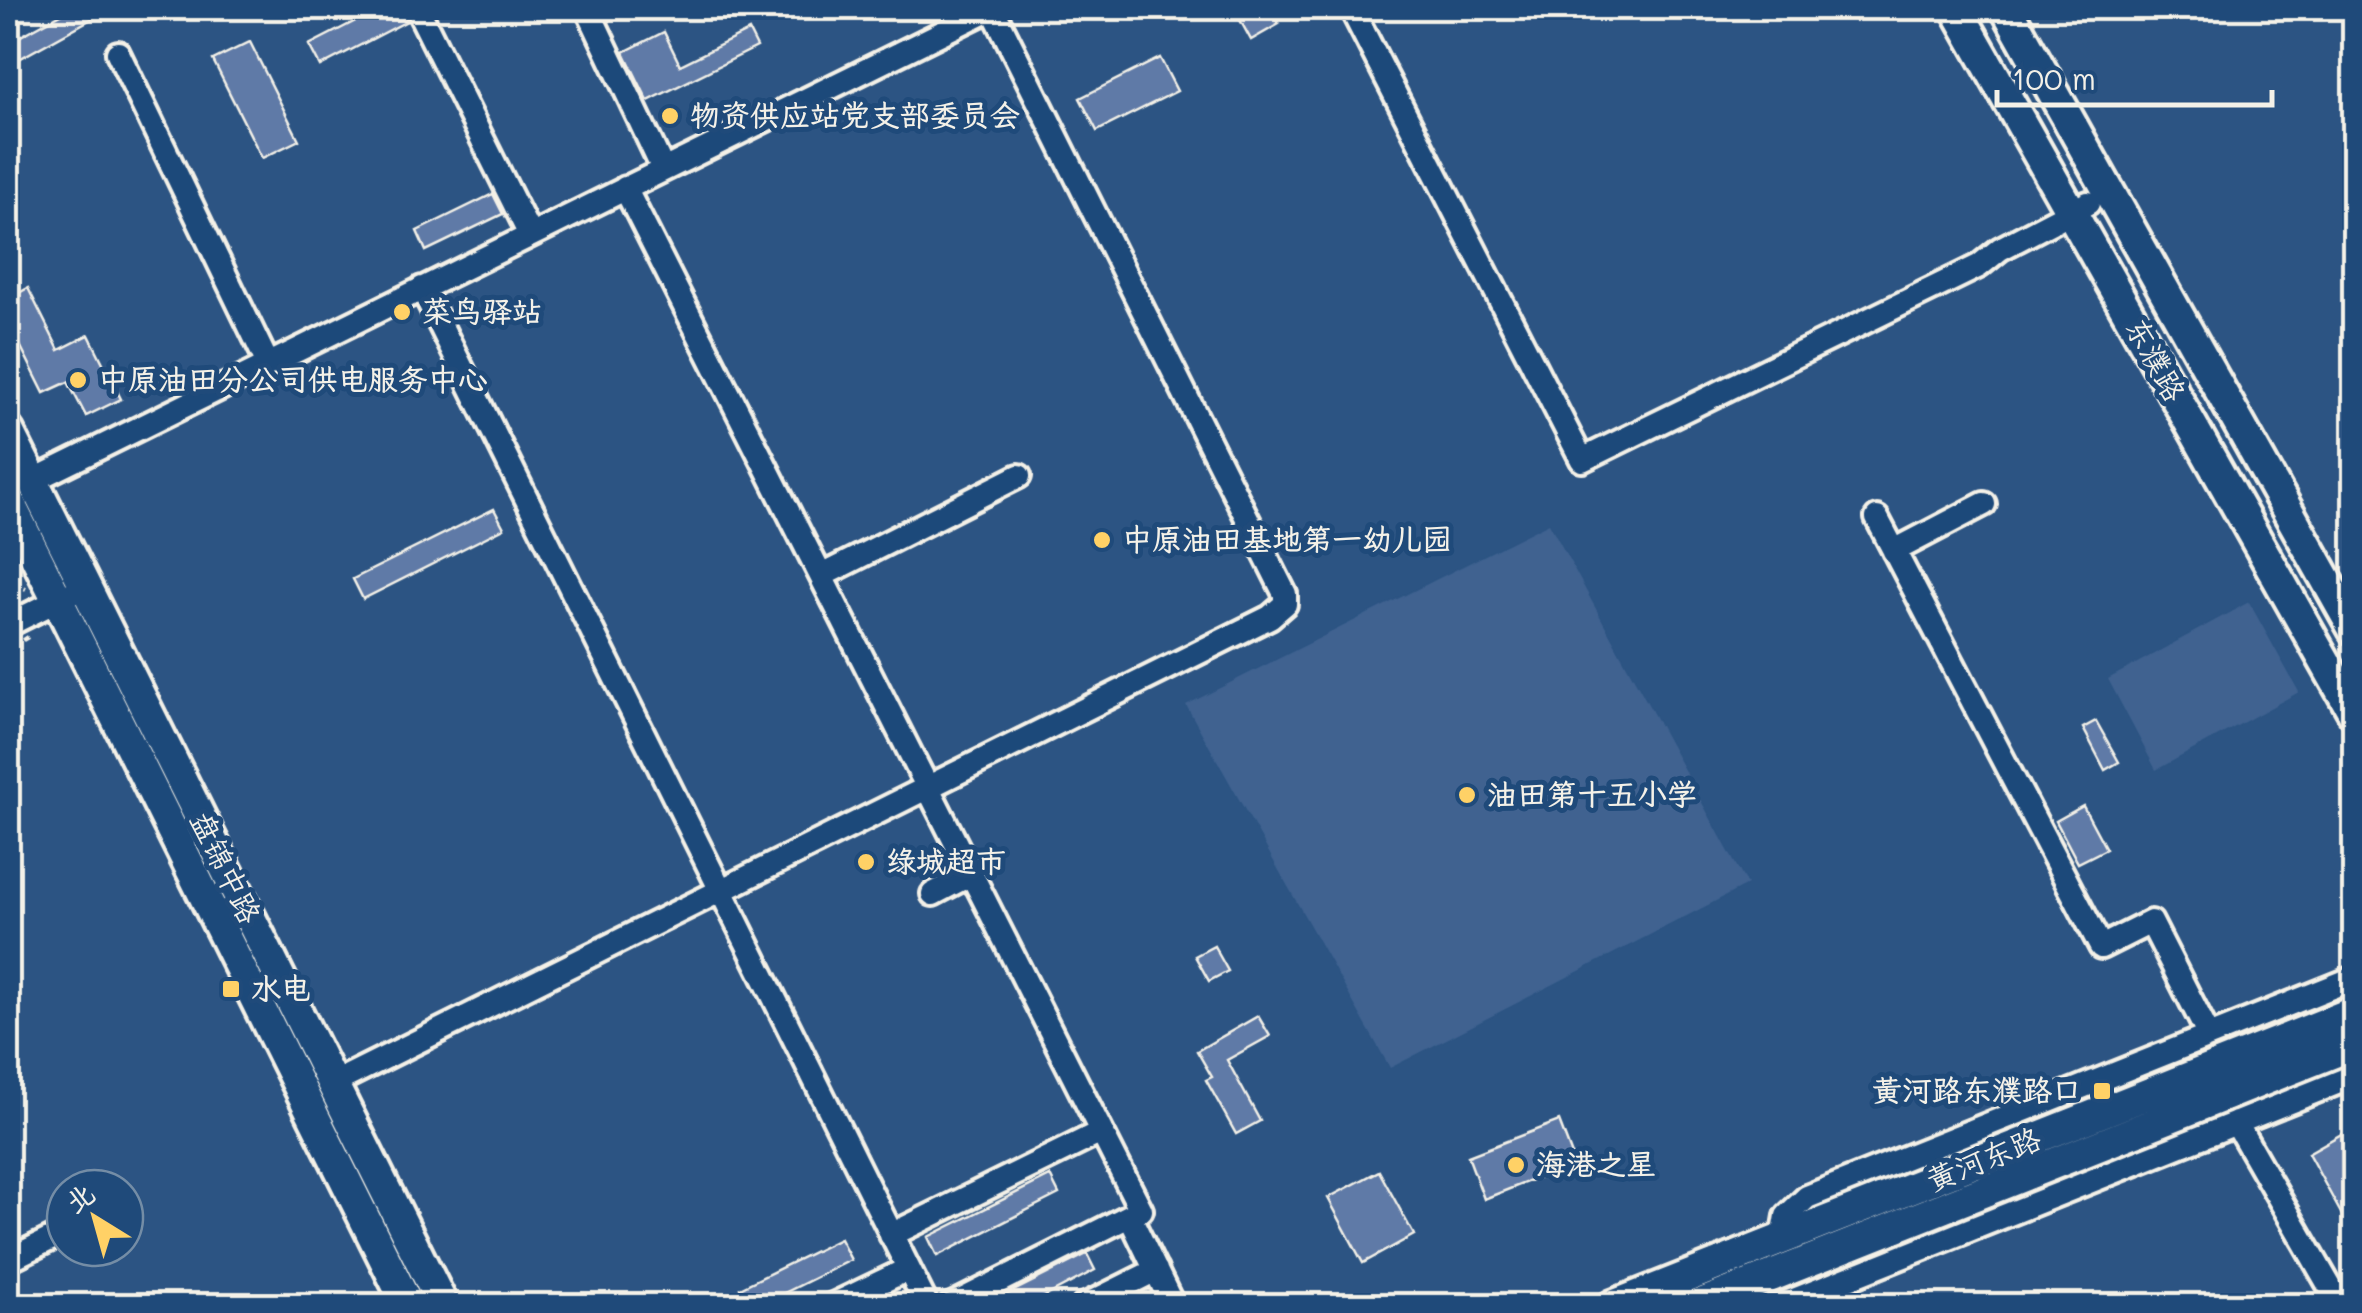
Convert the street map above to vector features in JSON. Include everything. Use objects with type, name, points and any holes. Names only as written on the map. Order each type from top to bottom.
[{"type":"main road","name":"东濮路","points":[[1956,8],[2354,713]]},
{"type":"main road","name":"东濮路","points":[[2006,8],[2354,630]]},
{"type":"main road","name":"盘锦中路","points":[[8,432],[443,1306]]},
{"type":"main road","name":"盘锦中路","points":[[8,500],[408,1306]]},
{"type":"main road","name":"黄河东路","points":[[1613,1306],[2354,1012]]},
{"type":"main road","name":"黄河东路","points":[[1696,1306],[1817,1286],[2354,1044]]},
{"type":"street","points":[[416,8],[530,235]]},
{"type":"street","points":[[587,8],[664,169]]},
{"type":"street","points":[[32,481],[992,8],[1285,594],[1285,604],[1270,617],[332,1084]]},
{"type":"street","points":[[1351,8],[1582,460],[1979,266],[2000,249],[2088,203]]},
{"type":"street","points":[[118,53],[268,364]]},
{"type":"street","points":[[625,188],[1101,1132],[1173,1306]]},
{"type":"street","points":[[422,288],[926,1306]]},
{"type":"street","points":[[821,576],[1019,476]]},
{"type":"street","points":[[1894,551],[1984,504]]},
{"type":"street","points":[[1877,518],[2101,947],[2151,922],[2209,1036]]},
{"type":"street","points":[[8,625],[85,586]]},
{"type":"street","points":[[933,894],[972,874]]},
{"type":"street","points":[[1783,1239],[1787,1216],[1807,1197],[2354,978]]},
{"type":"street","points":[[1779,1306],[1817,1286],[2354,1076]]},
{"type":"street","points":[[2229,1126],[2324,1306]]},
{"type":"street","points":[[2229,1126],[2341,1306]]},
{"type":"street","points":[[891,1235],[1101,1132]]},
{"type":"street","points":[[950,1306],[1136,1214]]},
{"type":"street","points":[[8,1260],[45,1242]]},
{"type":"street","points":[[832,1306],[908,1269]]},
{"type":"street","points":[[1084,1306],[1156,1270]]},
{"type":"shaded area","name":"油田第十五小学","points":[[1549,523],[1747,885],[1390,1068],[1186,705]]},
{"type":"shaded area","points":[[2249,602],[2299,692],[2156,770],[2108,679]]},
{"type":"building","points":[[72,8],[111,8],[19,59],[10,42]]},
{"type":"building","points":[[381,8],[401,8],[407,21],[320,66],[309,45]]},
{"type":"building","points":[[1259,8],[1270,8],[1279,24],[1251,40],[1239,18]]},
{"type":"building","points":[[749,31],[757,47],[648,101],[624,52],[664,32],[680,65]]},
{"type":"building","points":[[250,42],[299,140],[262,158],[213,60]]},
{"type":"building","points":[[1160,58],[1177,91],[1097,131],[1080,98]]},
{"type":"building","points":[[493,194],[503,214],[426,251],[417,231]]},
{"type":"building","points":[[28,288],[59,350],[89,335],[121,399],[86,416],[68,382],[44,393],[8,321],[8,299]]},
{"type":"building","points":[[494,509],[504,528],[363,599],[353,579]]},
{"type":"building","points":[[2096,721],[2119,762],[2105,770],[2083,728]]},
{"type":"building","points":[[2083,806],[2106,849],[2078,863],[2056,821]]},
{"type":"building","points":[[1214,946],[1228,971],[1209,981],[1195,956]]},
{"type":"building","points":[[1258,1016],[1270,1036],[1227,1060],[1260,1121],[1236,1134],[1206,1080],[1212,1077],[1197,1051]]},
{"type":"building","points":[[1559,1121],[1575,1163],[1484,1199],[1468,1156]]},
{"type":"building","points":[[2354,1127],[2354,1237],[2308,1153]]},
{"type":"building","points":[[1379,1171],[1414,1235],[1363,1263],[1328,1198]]},
{"type":"building","points":[[1050,1176],[1059,1194],[937,1256],[928,1237]]},
{"type":"building","points":[[840,1239],[851,1260],[758,1306],[749,1306],[740,1288]]},
{"type":"building","points":[[1087,1254],[1095,1270],[1027,1306],[984,1306]]},
{"type":"place","name":"物资供应站党支部委员会","points":[[670,116]]},
{"type":"place","name":"菜鸟驿站","points":[[402,312]]},
{"type":"place","name":"中原油田分公司供电服务中心","points":[[78,380]]},
{"type":"place","name":"中原油田基地第一幼儿园","points":[[1102,540]]},
{"type":"place","name":"油田第十五小学","points":[[1467,795]]},
{"type":"place","name":"绿城超市","points":[[866,862]]},
{"type":"place","name":"水电","points":[[231,989]]},
{"type":"place","name":"黄河路东濮路口","points":[[2102,1091]]},
{"type":"place","name":"海港之星","points":[[1516,1165]]}]
